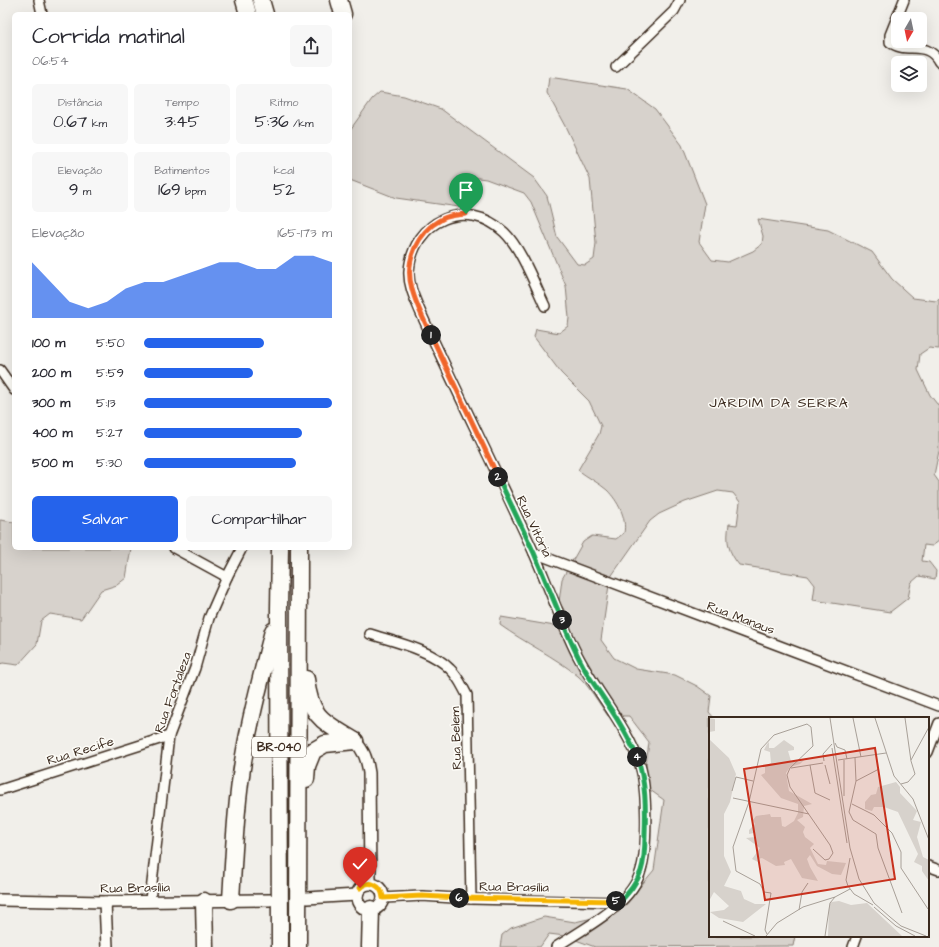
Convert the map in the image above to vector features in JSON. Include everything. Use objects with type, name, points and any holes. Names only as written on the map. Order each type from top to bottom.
[{"type":"highway","points":[[244,0],[247,12]]},
{"type":"highway","points":[[261,0],[264,12]]},
{"type":"highway","points":[[339,0],[342,12]]},
{"type":"highway","name":"BR-040","points":[[280,550],[280,947]]},
{"type":"highway","name":"BR-040","points":[[298,947],[299,550]]},
{"type":"highway","points":[[298,604],[307,691],[310,703],[316,714],[327,724],[355,741]]},
{"type":"highway","points":[[231,900],[236,824],[244,751],[256,696],[279,608]]},
{"type":"highway","points":[[298,884],[307,766],[309,758],[313,751],[325,744],[355,741]]},
{"type":"highway","points":[[204,901],[205,947]]},
{"type":"highway","points":[[370,947],[371,910]]},
{"type":"street","points":[[39,0],[42,12]]},
{"type":"street","points":[[616,67],[674,11],[680,0]]},
{"type":"street","points":[[904,0],[890,35],[890,42],[899,46],[926,49],[936,57],[939,62]]},
{"type":"street","name":"Rua Vitória","points":[[545,306],[516,245],[504,232],[491,222],[477,216],[466,214],[453,215],[442,219],[429,229],[420,239],[412,254],[409,272],[412,289],[420,311],[534,553],[572,645],[589,676],[618,718],[633,749],[640,766],[645,790],[644,853],[641,871],[633,887],[620,902],[596,921],[556,947]]},
{"type":"street","points":[[0,370],[12,387]]},
{"type":"street","points":[[178,550],[227,577]]},
{"type":"street","name":"Rua Fortaleza","points":[[150,900],[169,736],[195,668],[209,618],[241,550]]},
{"type":"street","name":"Rua Manaus","points":[[534,553],[939,706]]},
{"type":"street","name":"Rua Belem","points":[[370,634],[426,652],[450,668],[459,680],[467,695],[471,899]]},
{"type":"street","points":[[929,749],[939,724]]},
{"type":"street","name":"Rua Recife","points":[[0,790],[169,736]]},
{"type":"street","points":[[355,741],[362,748],[367,760],[369,773],[370,884]]},
{"type":"street","points":[[929,866],[939,870]]},
{"type":"street","points":[[370,884],[378,886],[381,889],[383,898],[378,907],[371,910],[366,909],[359,904],[357,895],[362,886],[370,884]]},
{"type":"street","points":[[307,898],[357,895]]},
{"type":"street","name":"Rua Brasília","points":[[383,898],[422,896],[471,899],[620,902]]},
{"type":"street","name":"Rua Brasília","points":[[0,900],[105,902],[150,900],[270,900]]},
{"type":"street","points":[[105,902],[106,947]]},
{"type":"street","points":[[853,947],[857,937]]},
{"type":"shaded area","points":[[549,77],[627,89],[655,109],[682,145],[705,204],[699,242],[712,260],[728,262],[753,251],[762,244],[763,236],[758,219],[828,230],[872,252],[892,279],[913,298],[936,301],[939,299],[939,349],[929,348],[920,354],[918,370],[930,395],[939,405],[939,451],[934,475],[939,482],[939,541],[932,546],[924,545],[922,561],[929,562],[936,571],[935,579],[919,576],[911,583],[908,598],[890,612],[813,600],[815,585],[808,576],[739,565],[730,551],[728,536],[729,524],[737,525],[740,502],[733,493],[718,491],[685,502],[659,514],[650,521],[610,578],[601,640],[614,658],[636,669],[675,675],[697,686],[711,696],[709,712],[713,717],[709,717],[709,937],[795,937],[793,946],[595,947],[565,936],[549,934],[540,947],[500,947],[502,935],[511,928],[544,917],[575,922],[619,912],[654,870],[664,800],[650,790],[645,773],[649,742],[629,716],[608,716],[582,679],[559,662],[500,625],[501,617],[555,626],[564,619],[565,611],[559,602],[562,579],[583,542],[592,536],[616,539],[624,533],[625,527],[621,510],[611,494],[604,487],[578,470],[599,434],[601,426],[589,401],[561,373],[534,337],[536,329],[559,333],[568,326],[569,318],[566,286],[531,202],[524,193],[486,179],[471,177],[462,184],[459,207],[396,198],[352,181],[352,127],[372,99],[380,92],[404,96],[441,109],[534,178],[547,196],[557,237],[577,264],[585,265],[594,259],[596,243],[590,179],[566,128],[547,93]]},
{"type":"shaded area","points":[[0,520],[12,522],[12,550],[131,550],[126,578],[117,585],[101,590],[81,619],[50,614],[41,621],[37,644],[18,665],[0,664]]},
{"type":"district","name":"JARDIM DA SERRA","points":[[779,402]]},
{"type":"route","points":[[360,888],[366,884],[374,884],[381,889],[383,898],[422,896],[471,899],[620,902],[633,887],[641,871],[644,853],[645,790],[640,766],[618,718],[589,676],[572,645],[534,553],[436,347],[412,289],[409,272],[412,254],[420,239],[429,229],[442,219],[453,215],[466,214]]}]
